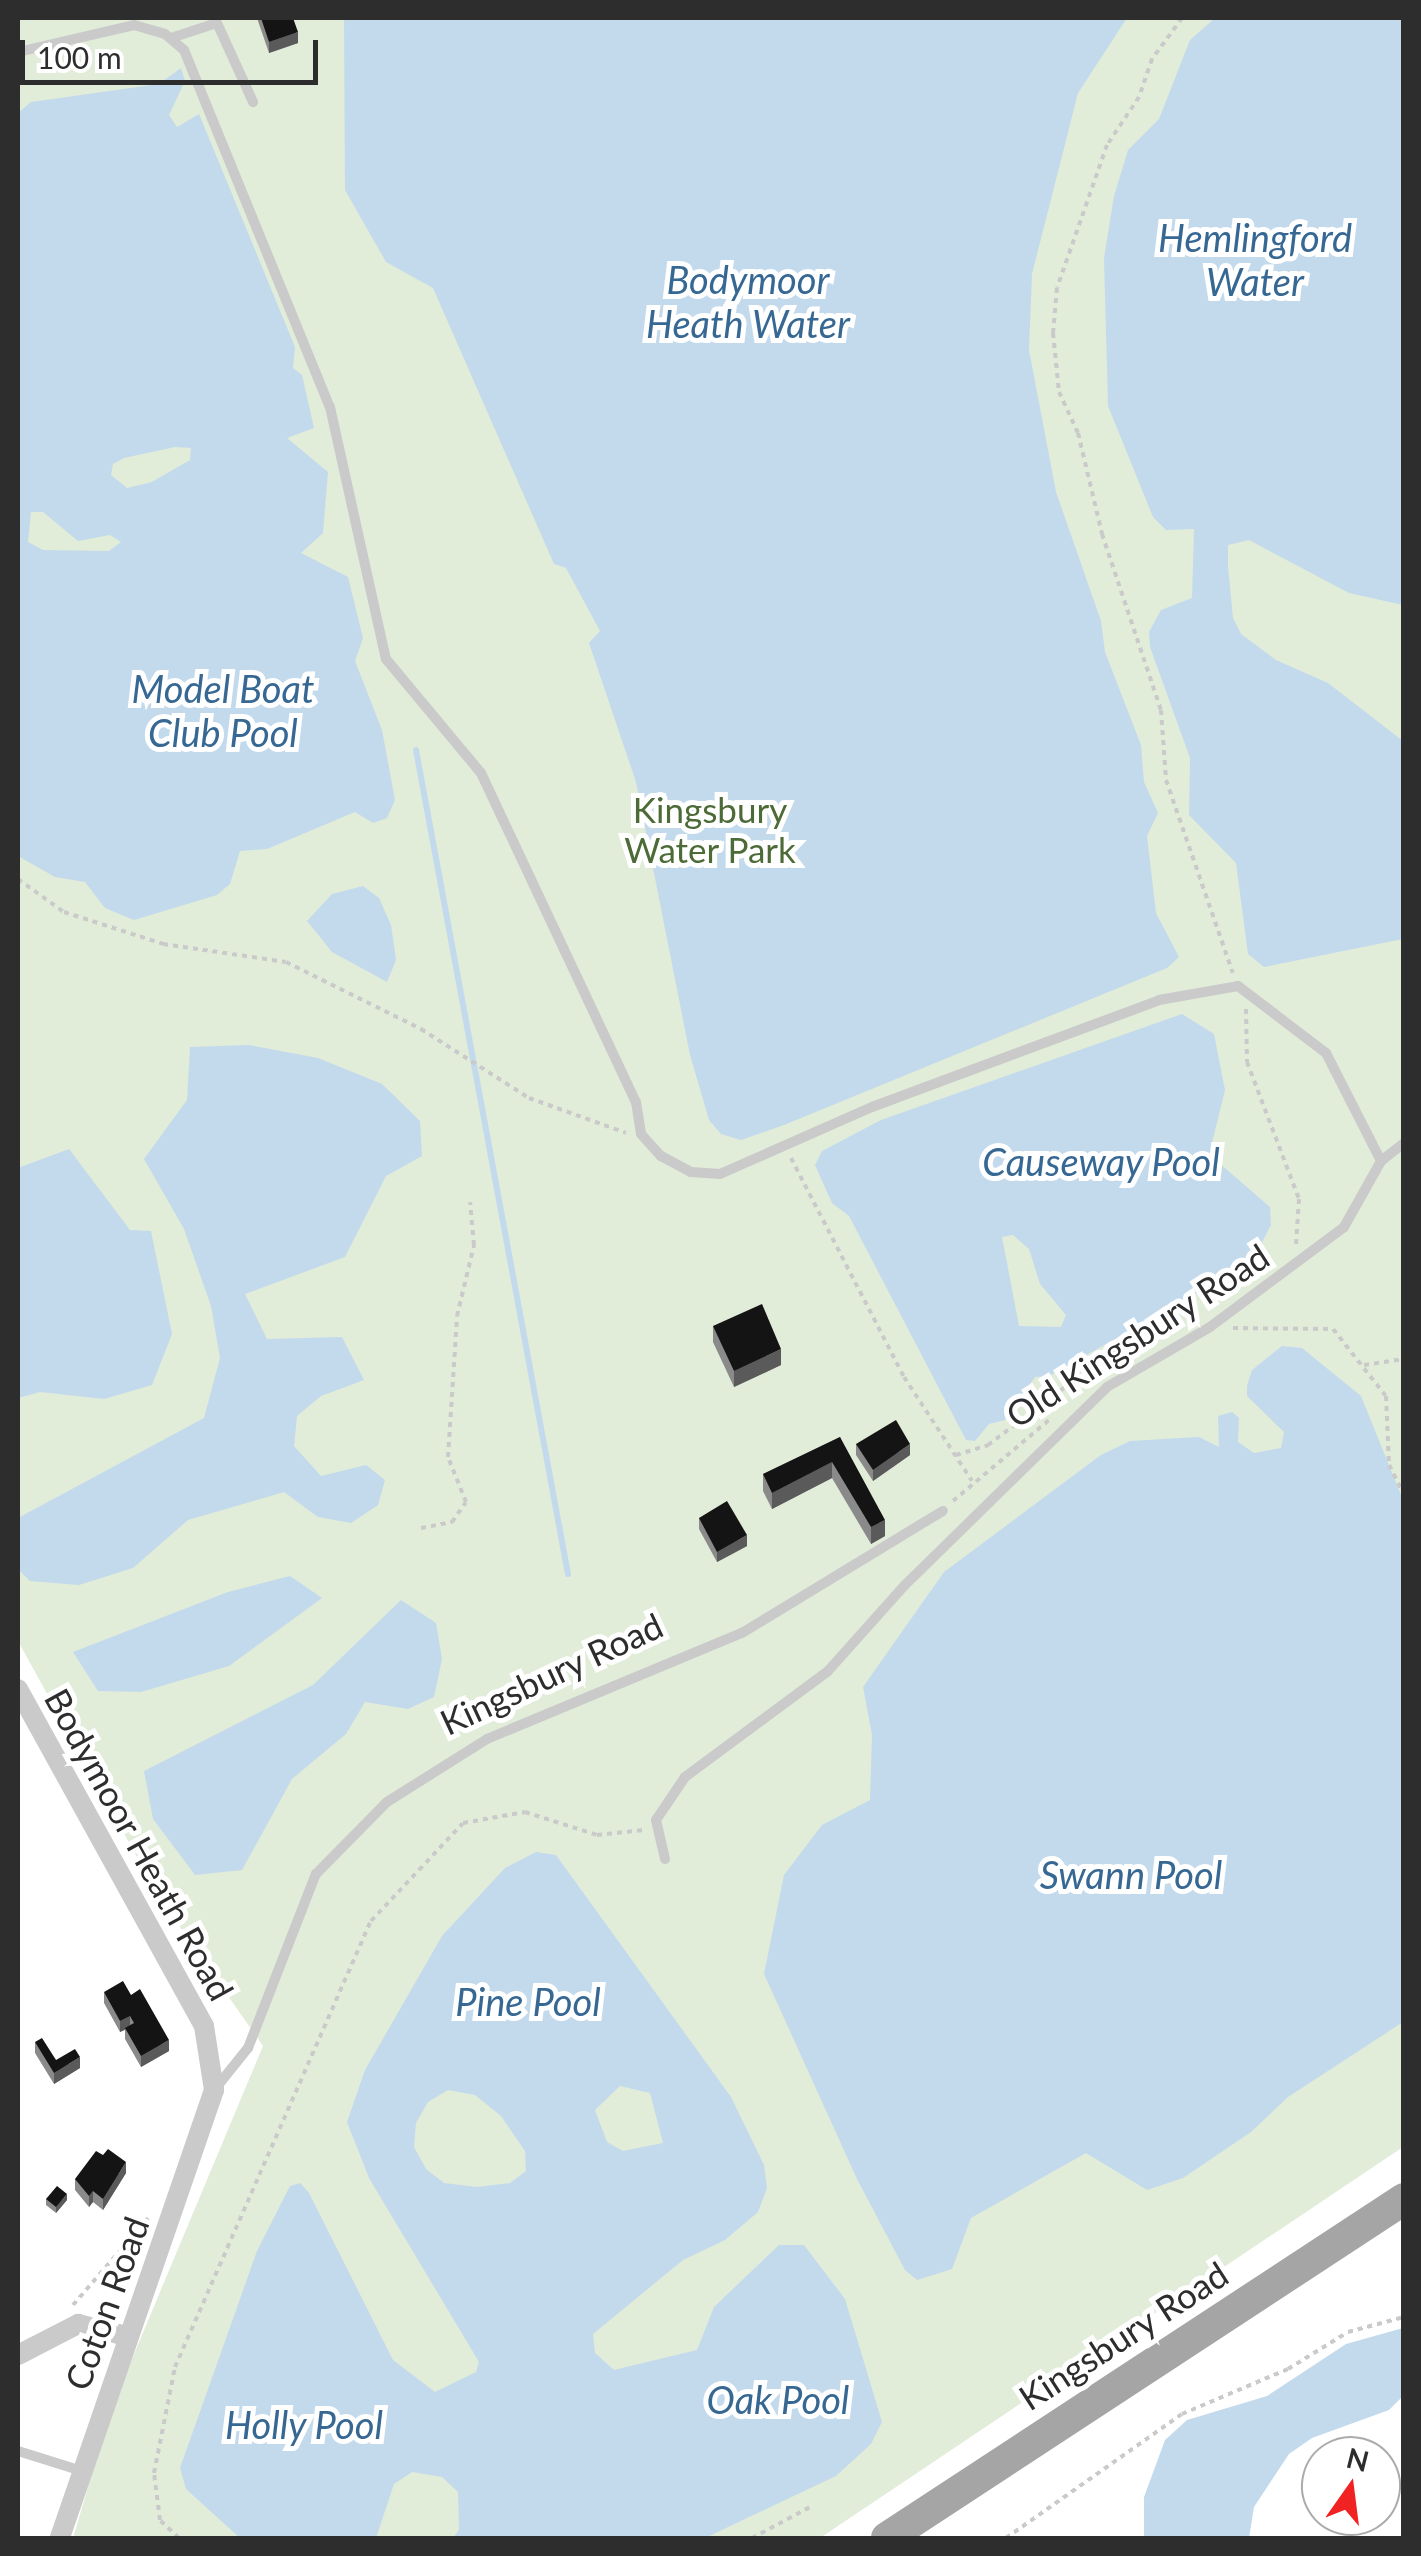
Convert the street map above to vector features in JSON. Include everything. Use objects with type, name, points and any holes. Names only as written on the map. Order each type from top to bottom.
[{"type":"main road","name":"Kingsbury Road","points":[[887,2538],[1404,2198]]},
{"type":"street","name":"Bodymoor Heath Road","points":[[18,1689],[204,2026],[214,2090]]},
{"type":"street","name":"Coton Road","points":[[60,2538],[214,2090]]},
{"type":"street","points":[[18,2355],[78,2324],[127,2336]]},
{"type":"lane","points":[[170,38],[217,22],[254,102]]},
{"type":"lane","points":[[18,52],[134,25],[170,38],[184,50],[216,120],[330,407],[386,659],[481,773],[636,1102],[641,1134],[661,1156],[691,1172],[720,1174],[1158,1000],[1238,986],[1252,990],[1326,1053],[1381,1161]]},
{"type":"lane","name":"Old Kingsbury Road","points":[[658,1829],[656,1820],[685,1777],[828,1671],[905,1585],[1107,1387],[1210,1328],[1344,1227],[1381,1161],[1404,1142]]},
{"type":"lane","name":"Kingsbury Road","points":[[214,2090],[248,2048],[316,1874],[387,1802],[486,1739],[742,1633],[943,1511]]},
{"type":"lane","points":[[658,1829],[664,1859]]},
{"type":"lane","points":[[18,2451],[82,2471]]},
{"type":"path","points":[[1182,18],[1152,59],[1139,97],[1108,145],[1057,288],[1052,332],[1059,392],[1078,433],[1102,534],[1161,710],[1166,780],[1238,986],[1246,998],[1247,1062],[1299,1199],[1300,1236],[1276,1279]]},
{"type":"path","points":[[18,879],[64,912],[163,944],[286,962],[421,1029],[529,1098],[578,1120],[641,1134]]},
{"type":"path","points":[[786,1146],[836,1254],[972,1480]]},
{"type":"path","points":[[421,1528],[452,1522],[466,1502],[448,1457],[457,1316],[474,1245],[470,1202]]},
{"type":"path","points":[[956,1455],[988,1445],[1072,1382],[1179,1324],[1334,1329],[1386,1396],[1389,1466],[1404,1494]]},
{"type":"path","points":[[1362,1365],[1404,1359]]},
{"type":"path","name":"Old Kingsbury Road","points":[[943,1511],[972,1480],[1064,1412]]},
{"type":"path","points":[[179,2538],[160,2520],[154,2474],[175,2367],[371,1921],[463,1823],[524,1812],[596,1835],[658,1829]]},
{"type":"path","points":[[61,2315],[116,2261],[156,2202]]},
{"type":"path","points":[[1006,2538],[1182,2414],[1288,2369],[1348,2332],[1404,2316]]},
{"type":"path","points":[[752,2538],[812,2506]]},
{"type":"green space","name":"Kingsbury Water Park","points":[[18,18],[1403,18],[1403,2147],[820,2538],[73,2538],[111,2409],[263,2046],[159,1897],[18,1641]]},
{"type":"water","name":"Bodymoor Heath Water","points":[[344,18],[1127,18],[1078,93],[1032,274],[1029,350],[1056,492],[1101,621],[1105,652],[1141,745],[1144,782],[1158,813],[1147,836],[1156,913],[1179,957],[1167,968],[784,1125],[741,1140],[721,1134],[709,1120],[690,1055],[636,782],[589,643],[600,631],[566,568],[554,564],[433,288],[386,262],[345,190]]},
{"type":"water","name":"Hemlingford Water","points":[[1215,18],[1403,18],[1403,605],[1349,593],[1249,540],[1228,545],[1228,566],[1233,618],[1241,634],[1276,660],[1328,683],[1403,741],[1403,939],[1264,967],[1248,954],[1236,863],[1189,815],[1190,758],[1150,647],[1149,632],[1161,610],[1192,598],[1194,529],[1166,530],[1153,517],[1108,406],[1104,258],[1114,196],[1128,150],[1159,119],[1190,40]]},
{"type":"water","name":"Model Boat Club Pool","points":[[181,68],[185,81],[169,115],[177,127],[199,114],[295,347],[293,368],[302,375],[314,428],[287,438],[328,472],[323,533],[301,553],[348,577],[363,638],[355,661],[382,730],[395,800],[387,818],[373,823],[355,812],[267,849],[240,851],[230,884],[217,895],[134,920],[105,908],[85,882],[55,877],[18,856],[18,113],[31,102],[159,84]],"holes":[[[175,447],[191,448],[190,460],[152,482],[127,488],[111,475],[113,464],[124,458]],[[31,512],[43,512],[78,541],[110,535],[121,542],[109,551],[43,550],[28,542]]]},
{"type":"water","points":[[363,886],[379,898],[391,925],[396,960],[387,982],[332,952],[307,921],[332,894]]},
{"type":"water","name":"Causeway Pool","points":[[1182,1014],[1214,1034],[1225,1090],[1212,1143],[1219,1163],[1270,1207],[1271,1225],[1240,1269],[1049,1376],[1035,1377],[1005,1420],[989,1424],[975,1441],[966,1440],[849,1216],[832,1203],[815,1165],[822,1151],[881,1120]],"holes":[[[1013,1235],[1029,1249],[1040,1284],[1066,1315],[1061,1327],[1019,1326],[1002,1237]]]},
{"type":"water","points":[[249,1045],[318,1058],[382,1084],[420,1121],[422,1156],[386,1176],[345,1257],[245,1294],[267,1339],[342,1337],[364,1380],[321,1396],[297,1416],[294,1446],[321,1476],[366,1465],[385,1480],[378,1505],[351,1523],[318,1517],[284,1492],[188,1520],[133,1568],[79,1585],[30,1581],[18,1569],[18,1518],[204,1418],[220,1358],[211,1306],[184,1229],[144,1159],[187,1100],[190,1047]]},
{"type":"water","points":[[69,1149],[130,1230],[151,1231],[172,1334],[152,1385],[104,1399],[40,1392],[18,1398],[18,1168]]},
{"type":"water","name":"Swann Pool","points":[[1282,1346],[1302,1348],[1361,1396],[1403,1500],[1403,2022],[1288,2097],[1251,2132],[1183,2178],[1147,2190],[1086,2153],[971,2218],[952,2269],[917,2280],[905,2270],[857,2179],[764,1974],[784,1875],[822,1825],[870,1800],[872,1735],[863,1687],[944,1572],[1101,1455],[1130,1441],[1199,1437],[1219,1447],[1218,1416],[1232,1412],[1239,1418],[1238,1442],[1254,1453],[1281,1448],[1284,1432],[1247,1396],[1247,1386],[1252,1370]]},
{"type":"water","points":[[290,1576],[322,1598],[229,1666],[141,1692],[98,1691],[73,1652],[228,1592]]},
{"type":"water","points":[[401,1600],[436,1623],[442,1659],[434,1697],[408,1709],[365,1702],[346,1734],[292,1779],[242,1870],[195,1875],[153,1819],[144,1771],[313,1685]]},
{"type":"water","points":[[536,1852],[556,1855],[731,2097],[764,2165],[767,2188],[758,2212],[725,2240],[683,2260],[593,2334],[595,2353],[614,2370],[697,2350],[714,2307],[779,2245],[804,2245],[845,2299],[882,2422],[871,2444],[836,2476],[705,2538],[453,2538],[459,2530],[458,2492],[442,2477],[412,2472],[394,2484],[376,2538],[240,2538],[186,2489],[180,2468],[257,2251],[290,2186],[300,2183],[309,2193],[393,2360],[435,2392],[476,2372],[479,2362],[369,2178],[347,2122],[365,2070],[442,1936],[505,1868]],"holes":[[[620,2086],[650,2093],[663,2143],[623,2151],[607,2142],[595,2110]],[[448,2090],[475,2095],[501,2116],[525,2151],[526,2171],[510,2183],[477,2187],[444,2183],[426,2169],[414,2147],[416,2123],[428,2102]]]},
{"type":"water","points":[[1403,2328],[1403,2396],[1389,2410],[1318,2436],[1301,2436],[1301,2446],[1289,2454],[1254,2507],[1249,2538],[1144,2538],[1144,2497],[1165,2440],[1187,2420],[1267,2396],[1346,2344]]},
{"type":"building","points":[[261,18],[293,18],[298,32],[269,42]]},
{"type":"building","points":[[762,1304],[781,1349],[734,1371],[713,1326]]},
{"type":"building","points":[[896,1420],[910,1444],[873,1470],[856,1444]]},
{"type":"building","points":[[840,1437],[885,1520],[871,1527],[832,1462],[772,1493],[763,1474]]},
{"type":"building","points":[[727,1501],[747,1535],[717,1552],[699,1518]]},
{"type":"building","points":[[123,1981],[131,1995],[140,1989],[169,2040],[141,2056],[125,2028],[134,2023],[130,2016],[120,2021],[104,1992]]},
{"type":"building","points":[[42,2038],[56,2060],[75,2049],[80,2057],[54,2073],[35,2042]]},
{"type":"building","points":[[108,2149],[126,2162],[103,2199],[93,2191],[89,2196],[75,2179],[96,2151],[103,2155]]},
{"type":"building","points":[[57,2186],[67,2194],[56,2207],[46,2199]]},
{"type":"waterway","points":[[416,750],[568,1574]]},
{"type":"water label","name":"Pine Pool","points":[[528,2002]]},
{"type":"water label","name":"Oak Pool","points":[[778,2400]]},
{"type":"water label","name":"Holly Pool","points":[[304,2425]]}]
